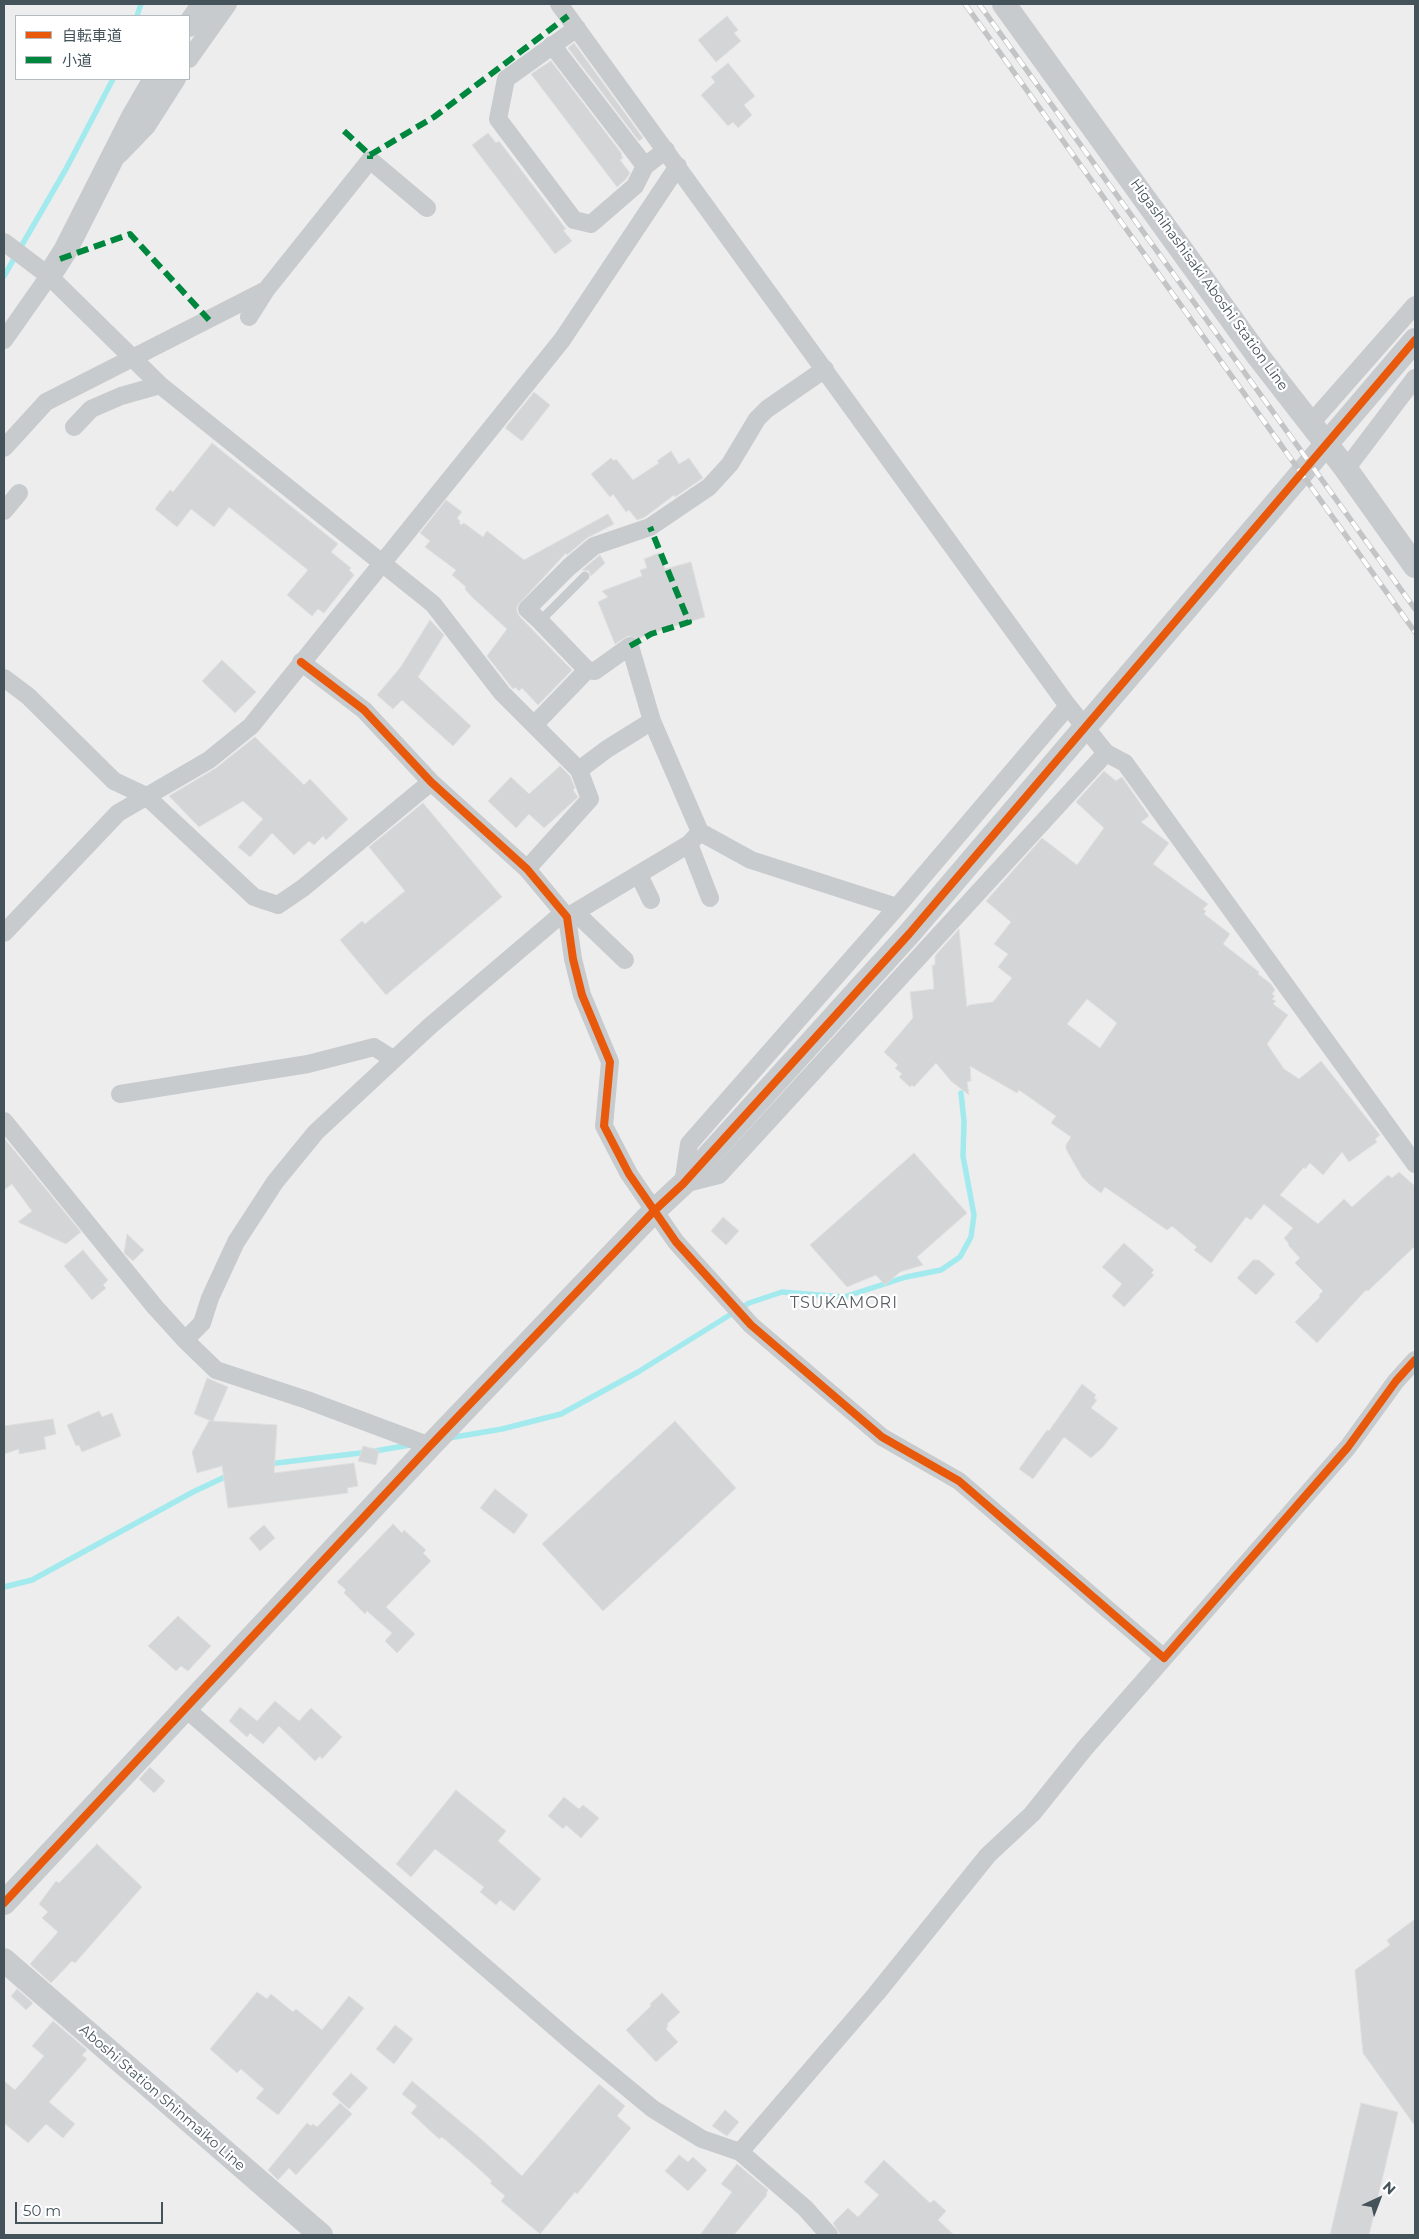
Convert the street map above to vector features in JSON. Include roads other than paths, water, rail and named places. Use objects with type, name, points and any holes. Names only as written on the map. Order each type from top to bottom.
[{"type":"street","points":[[190,24],[204,4]]},
{"type":"street","points":[[190,58],[228,4]]},
{"type":"street","points":[[559,4],[678,166],[713,218],[826,369],[1068,706],[1106,753],[1125,763],[1415,1164]]},
{"type":"street","name":"Higashihashisaki Aboshi Station Line","points":[[1004,4],[1258,356],[1312,422],[1415,566]]},
{"type":"street","points":[[577,28],[506,79],[498,119],[574,220],[591,224],[636,186],[645,166],[666,150]]},
{"type":"street","points":[[552,46],[645,166]]},
{"type":"street","points":[[4,340],[66,251],[153,80]]},
{"type":"street","points":[[110,164],[147,126],[176,80]]},
{"type":"street","points":[[248,317],[266,290],[370,160],[427,208]]},
{"type":"street","points":[[4,933],[118,813],[209,760],[251,726],[562,340],[678,166]]},
{"type":"street","points":[[4,242],[49,276],[135,358],[160,385],[432,604],[502,693],[579,770],[590,799],[527,869]]},
{"type":"street","points":[[4,448],[46,402],[266,290]]},
{"type":"street","points":[[1312,422],[1415,305]]},
{"type":"street","points":[[4,1903],[430,1446],[654,1211],[683,1184],[908,934],[1415,340]]},
{"type":"street","points":[[710,898],[695,838],[652,721],[630,646],[595,671],[587,670],[526,609],[569,567],[594,546],[650,527],[708,487],[730,464],[757,419],[767,409],[826,369]]},
{"type":"street","points":[[1346,469],[1415,378]]},
{"type":"street","points":[[74,427],[91,409],[121,396],[160,385]]},
{"type":"street","points":[[4,511],[19,493]]},
{"type":"street","points":[[301,662],[364,710],[431,782],[527,869],[569,914],[625,960]]},
{"type":"street","points":[[534,725],[587,670]]},
{"type":"street","points":[[4,678],[28,696],[114,781],[146,796],[254,897],[278,905],[303,888],[431,782]]},
{"type":"street","points":[[683,1184],[689,1144],[897,907],[1068,706]]},
{"type":"street","points":[[579,770],[607,749],[652,721]]},
{"type":"street","points":[[683,1184],[719,1176],[1106,753]]},
{"type":"street","points":[[695,838],[751,860],[897,907]]},
{"type":"street","points":[[184,1340],[202,1323],[210,1298],[236,1242],[275,1182],[316,1132],[393,1059],[569,914],[639,875],[695,838]]},
{"type":"street","points":[[639,875],[651,900]]},
{"type":"street","points":[[569,914],[573,959],[582,995],[610,1062],[604,1126],[629,1174],[676,1242],[751,1325],[882,1437],[959,1480],[1164,1658]]},
{"type":"street","points":[[120,1094],[308,1064],[374,1047],[393,1059]]},
{"type":"street","points":[[4,1121],[155,1307],[184,1340],[216,1370],[307,1400],[430,1446]]},
{"type":"street","points":[[740,2152],[876,1994],[988,1855],[1032,1814],[1085,1748],[1348,1447],[1396,1381],[1415,1360]]},
{"type":"street","points":[[186,1709],[573,2043],[653,2109],[702,2139],[740,2152],[805,2208],[829,2235]]},
{"type":"street","name":"Aboshi Station Shinmaiko Line","points":[[4,1960],[320,2235]]},
{"type":"lane","points":[[540,621],[585,576]]},
{"type":"waterway","points":[[137,15],[141,4]]},
{"type":"waterway","points":[[4,276],[66,169],[112,80]]},
{"type":"waterway","points":[[449,1438],[502,1429],[561,1414],[638,1372],[749,1303],[782,1292],[844,1297],[906,1277],[941,1270],[960,1257],[971,1237],[974,1215],[963,1156],[964,1121],[961,1093]]},
{"type":"waterway","points":[[268,1464],[369,1452],[410,1445]]},
{"type":"waterway","points":[[4,1587],[32,1580],[193,1492],[229,1475]]},
{"type":"railway","points":[[965,4],[1415,632]]},
{"type":"railway","points":[[979,4],[1415,609]]},
{"type":"district","name":"TSUKAMORI","points":[[844,1303]]}]
